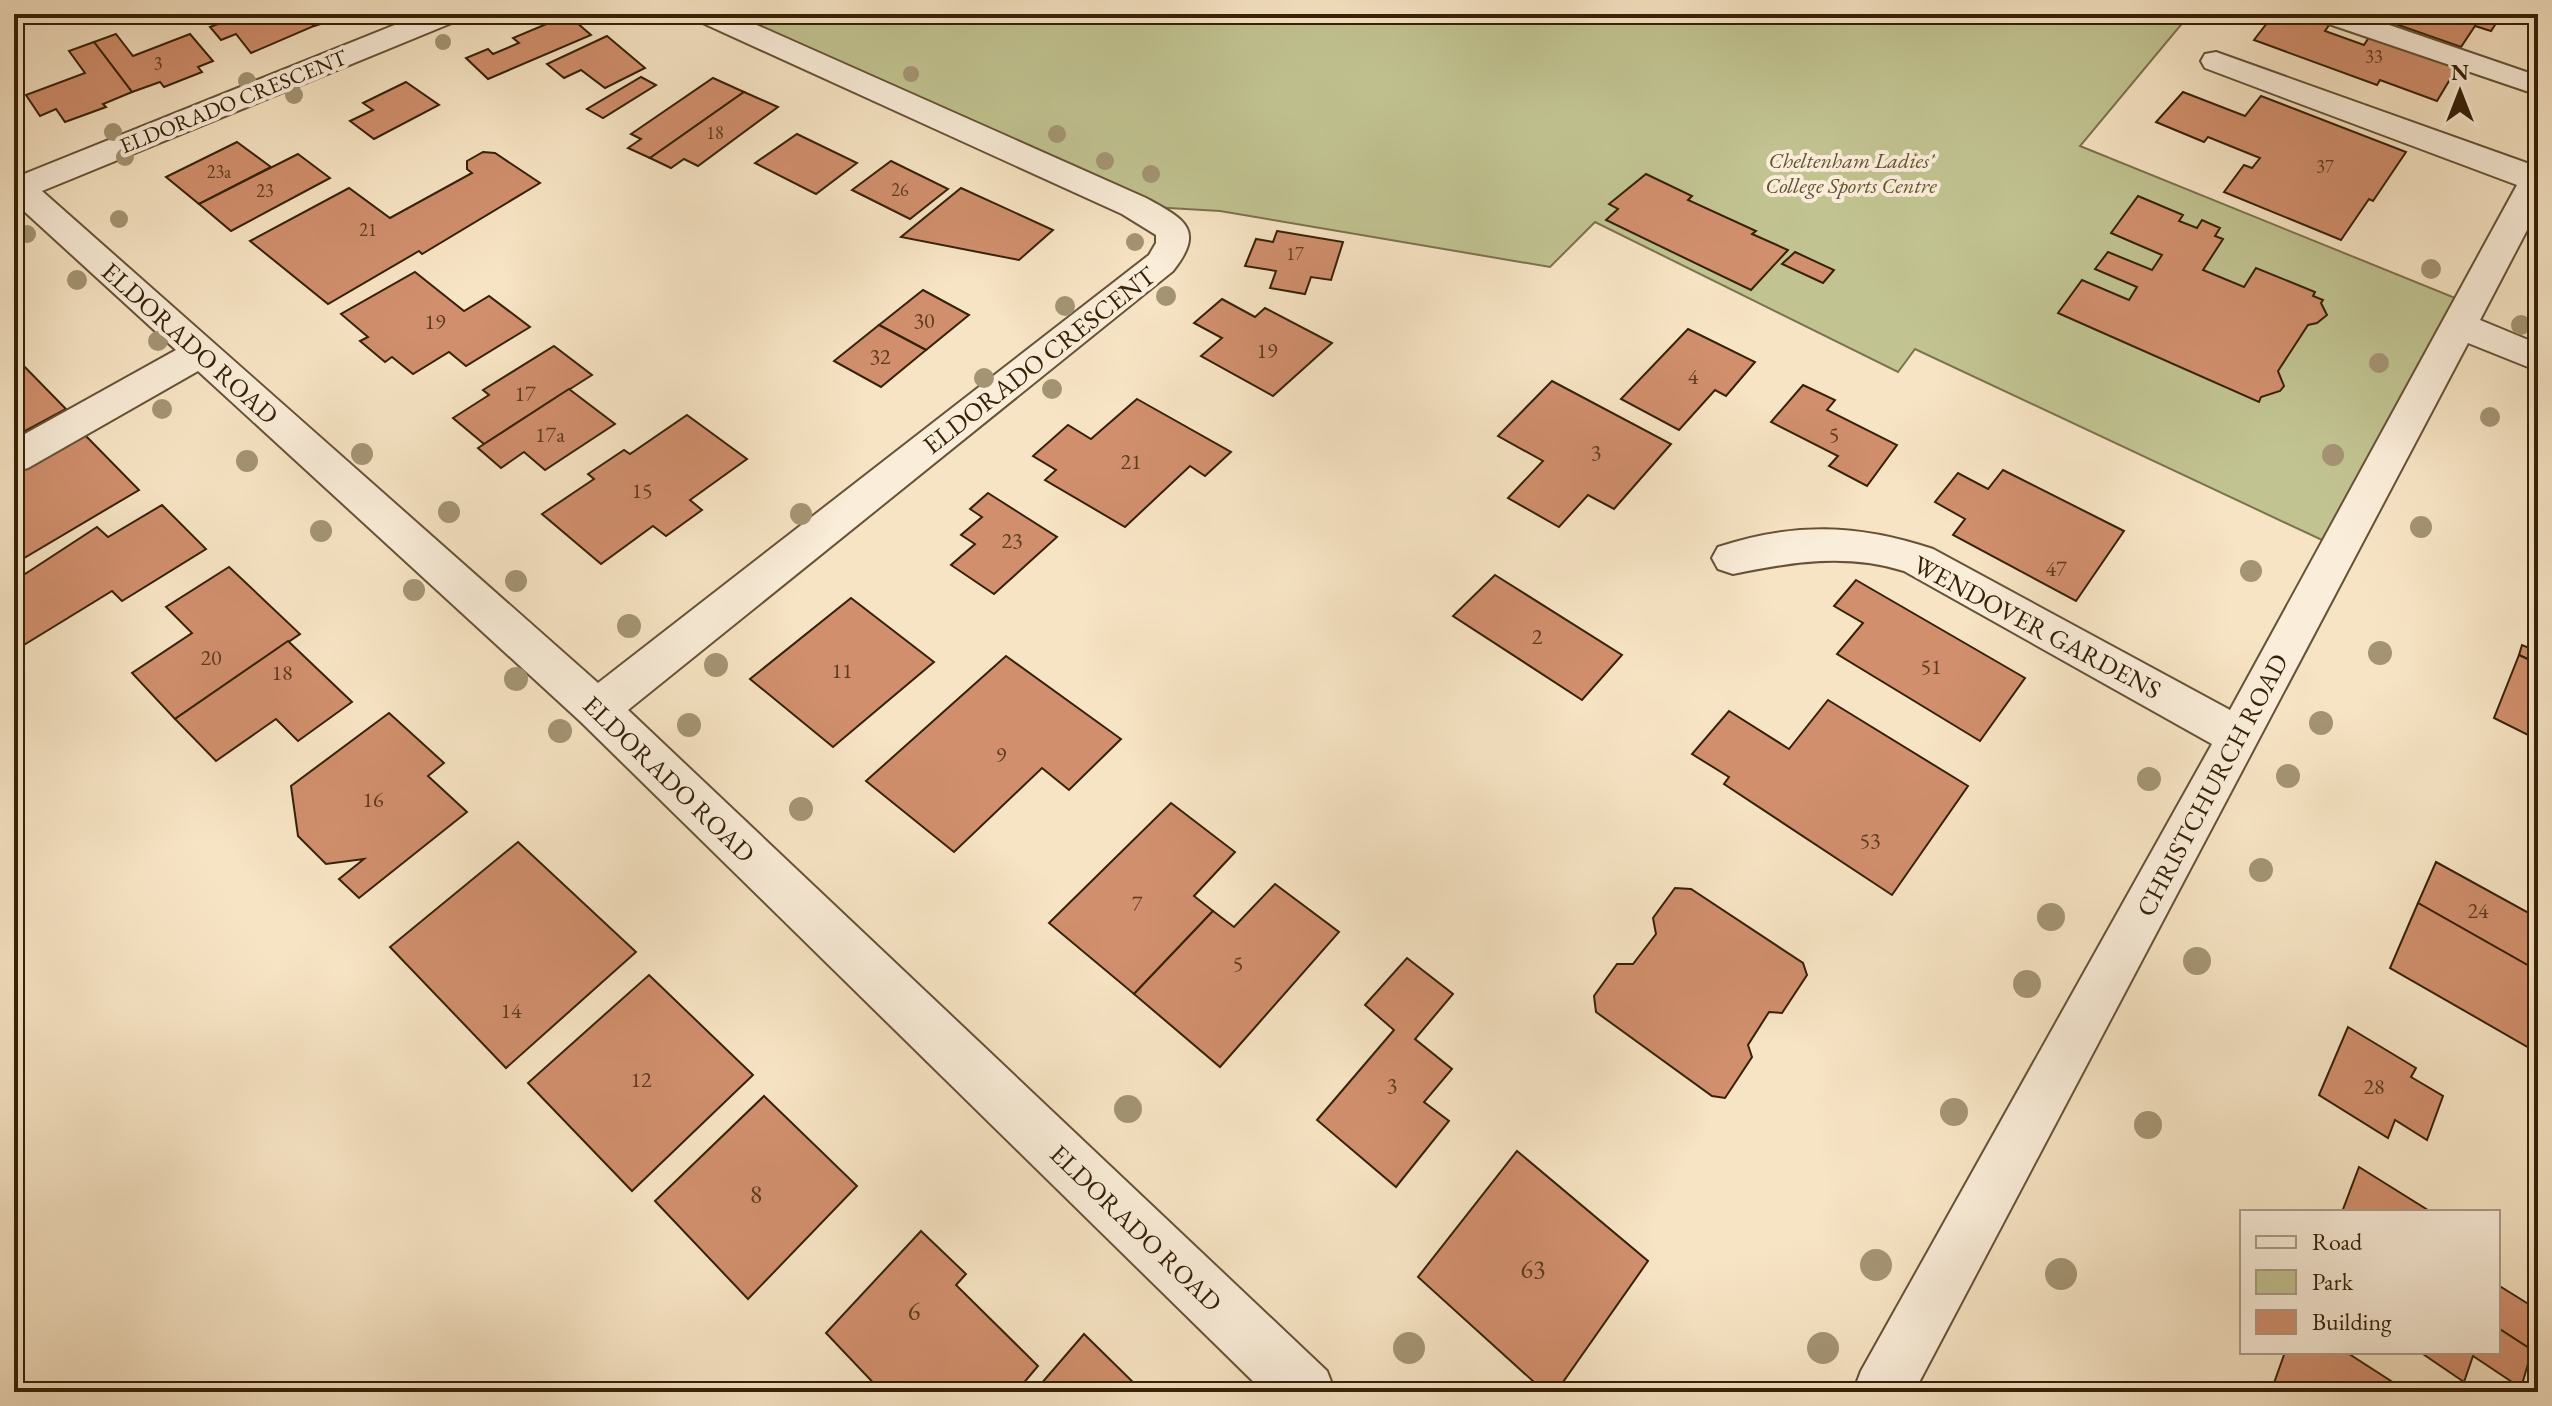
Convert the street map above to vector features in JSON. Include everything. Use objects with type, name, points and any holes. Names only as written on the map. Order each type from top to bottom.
[{"type":"street","name":"ELDORADO CRESCENT","points":[[16,189],[448,14]]},
{"type":"street","name":"ELDORADO CRESCENT","points":[[597,709],[1161,263],[1172,252],[1175,241],[1172,231],[1163,223],[1134,206],[707,14]]},
{"type":"street","points":[[2337,17],[2538,86]]},
{"type":"street","points":[[2216,61],[2537,178]]},
{"type":"street","name":"CHRISTCHURCH ROAD","points":[[1882,1392],[2239,737],[2537,178]]},
{"type":"street","name":"ELDORADO ROAD","points":[[16,189],[597,709],[1306,1392]]},
{"type":"street","points":[[2458,325],[2538,358]]},
{"type":"street","points":[[14,458],[201,353]]},
{"type":"street","name":"WENDOVER GARDENS","points":[[1733,558],[1831,542],[1866,544],[1918,560],[2239,737]]},
{"type":"green space","name":"Cheltenham Ladies' College Sports Centre","points":[[707,14],[2190,14],[2080,146],[2470,304],[2339,548],[1915,349],[1898,372],[1595,222],[1550,267],[1220,211],[1134,206]]},
{"type":"building","points":[[245,14],[303,14],[314,26],[251,53],[236,34],[221,40],[210,27]]},
{"type":"building","points":[[303,14],[353,14],[314,26]]},
{"type":"building","points":[[2274,14],[2322,14],[2334,18],[2325,31],[2364,45],[2373,31],[2461,61],[2437,101],[2380,80],[2377,85],[2254,40]]},
{"type":"building","points":[[2367,14],[2502,14],[2491,31],[2475,26],[2461,47]]},
{"type":"building","points":[[568,15],[591,35],[488,79],[466,58],[488,49],[493,54],[519,43],[513,38]]},
{"type":"building","points":[[116,34],[133,56],[190,34],[213,61],[198,67],[202,72],[164,87],[160,82],[132,92],[94,42]]},
{"type":"building","points":[[607,36],[645,68],[605,88],[581,70],[564,78],[547,64]]},
{"type":"building","points":[[94,42],[132,92],[103,104],[106,107],[65,122],[56,109],[40,116],[26,95],[85,73],[69,51]]},
{"type":"building","points":[[641,77],[656,85],[603,118],[587,109]]},
{"type":"building","points":[[713,78],[744,92],[650,158],[628,148],[641,139],[631,134]]},
{"type":"building","points":[[406,82],[439,105],[374,139],[350,121],[373,110],[363,103]]},
{"type":"building","points":[[744,92],[778,107],[698,166],[684,159],[671,168],[650,158]]},
{"type":"building","points":[[2183,92],[2245,116],[2261,96],[2406,152],[2373,201],[2369,199],[2341,240],[2224,192],[2244,165],[2252,168],[2260,158],[2208,137],[2204,142],[2156,122]]},
{"type":"building","points":[[797,134],[857,163],[816,194],[755,163]]},
{"type":"building","points":[[237,142],[271,167],[199,204],[166,177]]},
{"type":"building","points":[[483,152],[495,153],[540,183],[422,254],[419,251],[328,304],[250,241],[349,188],[390,218],[472,173],[467,169],[467,161]]},
{"type":"building","points":[[298,154],[330,178],[231,231],[199,204]]},
{"type":"building","points":[[891,161],[948,189],[910,219],[852,190]]},
{"type":"building","points":[[1646,174],[1692,196],[1688,200],[1756,231],[1752,234],[1788,250],[1751,290],[1606,220],[1618,209],[1609,204]]},
{"type":"building","points":[[961,188],[1053,230],[1019,260],[901,237]]},
{"type":"building","points":[[2138,196],[2183,215],[2179,221],[2197,228],[2202,220],[2220,228],[2215,236],[2223,239],[2203,270],[2244,287],[2256,268],[2315,292],[2313,296],[2323,300],[2321,303],[2327,315],[2317,323],[2308,325],[2278,371],[2284,386],[2280,391],[2261,397],[2259,402],[2058,313],[2082,280],[2129,300],[2137,287],[2095,269],[2108,252],[2152,270],[2162,255],[2111,233]]},
{"type":"building","points":[[1277,231],[1343,242],[1331,280],[1311,277],[1305,294],[1270,288],[1276,271],[1245,266],[1256,239],[1273,242]]},
{"type":"building","points":[[1795,252],[1834,270],[1823,283],[1782,264]]},
{"type":"building","points":[[415,272],[464,311],[489,296],[530,327],[466,366],[449,352],[413,374],[392,357],[385,362],[360,341],[368,337],[341,314]]},
{"type":"building","points":[[923,290],[969,315],[926,350],[879,325]]},
{"type":"building","points":[[1222,299],[1255,317],[1265,308],[1332,343],[1273,396],[1201,356],[1222,338],[1194,323]]},
{"type":"building","points":[[879,325],[926,350],[881,387],[834,361]]},
{"type":"building","points":[[1688,329],[1755,362],[1726,396],[1715,390],[1679,430],[1621,399]]},
{"type":"building","points":[[554,346],[592,375],[484,444],[453,418],[489,395],[483,390]]},
{"type":"building","points":[[14,356],[66,409],[14,437]]},
{"type":"building","points":[[1552,381],[1671,444],[1614,509],[1588,495],[1559,527],[1508,498],[1543,461],[1498,436]]},
{"type":"building","points":[[1803,385],[1835,400],[1827,410],[1897,445],[1867,486],[1829,466],[1838,456],[1771,422]]},
{"type":"building","points":[[569,389],[615,424],[545,470],[524,452],[501,468],[478,448]]},
{"type":"building","points":[[1137,399],[1231,452],[1205,476],[1190,466],[1125,527],[1045,480],[1056,470],[1033,456],[1068,425],[1091,439]]},
{"type":"building","points":[[687,415],[747,459],[690,500],[702,510],[666,536],[653,526],[601,564],[542,514],[594,479],[588,474],[624,450],[630,454]]},
{"type":"building","points":[[81,431],[139,490],[14,564],[14,469]]},
{"type":"building","points":[[2003,470],[2124,531],[2076,601],[1953,535],[1965,519],[1935,502],[1958,473],[1988,489]]},
{"type":"building","points":[[988,493],[1057,537],[994,594],[951,565],[975,544],[961,535],[982,517],[970,509]]},
{"type":"building","points":[[162,505],[206,549],[122,601],[112,591],[14,651],[14,577],[23,572],[25,574],[97,527],[108,537]]},
{"type":"building","points":[[229,567],[300,634],[175,719],[132,673],[192,633],[166,607]]},
{"type":"building","points":[[1495,575],[1622,655],[1582,700],[1453,616]]},
{"type":"building","points":[[1856,580],[2025,678],[1980,741],[1837,654],[1863,623],[1834,606]]},
{"type":"building","points":[[851,598],[934,662],[833,747],[750,679]]},
{"type":"building","points":[[2538,640],[2538,664],[2519,655],[2522,645],[2534,650]]},
{"type":"building","points":[[288,641],[352,702],[298,741],[276,719],[216,761],[175,719]]},
{"type":"building","points":[[2519,655],[2538,664],[2538,740],[2494,718]]},
{"type":"building","points":[[1006,656],[1121,739],[1069,790],[1042,768],[954,852],[866,781]]},
{"type":"building","points":[[1828,700],[1968,786],[1892,895],[1724,784],[1729,777],[1692,754],[1729,711],[1789,749]]},
{"type":"building","points":[[389,713],[444,763],[428,776],[467,812],[359,898],[339,879],[364,859],[326,864],[298,836],[291,786]]},
{"type":"building","points":[[1171,803],[1235,852],[1194,896],[1213,911],[1134,994],[1049,923]]},
{"type":"building","points":[[518,842],[636,952],[506,1068],[390,947]]},
{"type":"building","points":[[2436,862],[2538,918],[2538,971],[2418,903]]},
{"type":"building","points":[[1275,884],[1339,932],[1220,1067],[1134,994],[1213,911],[1234,927]]},
{"type":"building","points":[[1675,888],[1691,889],[1803,963],[1807,975],[1782,1013],[1769,1012],[1748,1045],[1752,1057],[1725,1098],[1712,1096],[1596,1012],[1594,996],[1617,964],[1633,964],[1656,934],[1653,918]]},
{"type":"building","points":[[2418,903],[2538,971],[2538,1053],[2390,968]]},
{"type":"building","points":[[1407,958],[1453,994],[1415,1039],[1452,1069],[1424,1102],[1449,1121],[1396,1187],[1317,1120],[1394,1030],[1365,1005]]},
{"type":"building","points":[[649,975],[753,1075],[632,1191],[528,1083]]},
{"type":"building","points":[[2348,1027],[2416,1068],[2411,1077],[2443,1096],[2427,1140],[2395,1120],[2388,1138],[2319,1095]]},
{"type":"building","points":[[764,1096],[857,1186],[748,1299],[655,1201]]},
{"type":"building","points":[[1517,1151],[1648,1261],[1556,1392],[1545,1392],[1418,1277]]},
{"type":"building","points":[[2359,1167],[2428,1210],[2343,1210]]},
{"type":"building","points":[[921,1231],[966,1274],[956,1285],[1038,1366],[1016,1392],[882,1392],[826,1333]]},
{"type":"building","points":[[2500,1286],[2538,1310],[2538,1333],[2532,1350],[2500,1329]]},
{"type":"building","points":[[2500,1329],[2532,1350],[2521,1388],[2473,1356],[2464,1382],[2423,1354],[2500,1354]]},
{"type":"building","points":[[1084,1334],[1143,1392],[1034,1392]]},
{"type":"building","points":[[2284,1354],[2349,1354],[2408,1392],[2287,1392],[2274,1383]]}]
